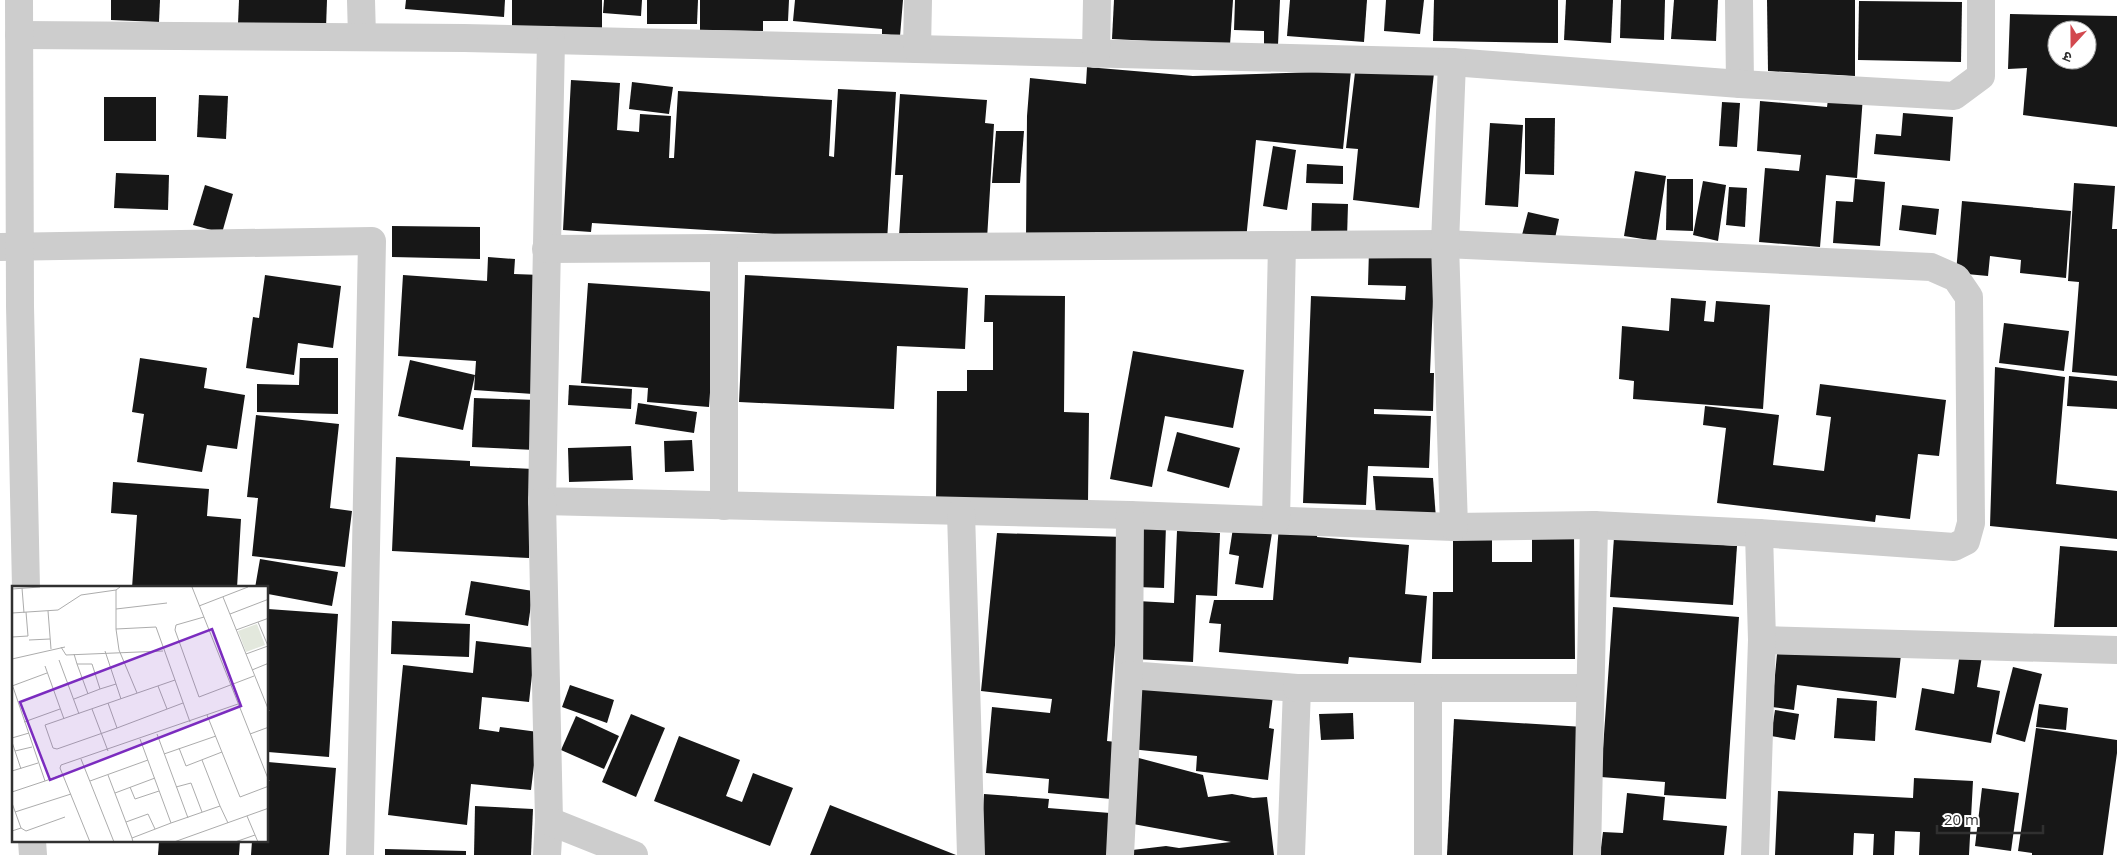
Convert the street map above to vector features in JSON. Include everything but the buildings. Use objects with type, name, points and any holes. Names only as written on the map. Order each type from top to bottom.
[{"type":"street","points":[[19,0],[10,247],[26,586]]},
{"type":"street","points":[[361,0],[362,37]]},
{"type":"street","points":[[917,49],[918,0]]},
{"type":"street","points":[[1096,54],[1097,0]]},
{"type":"street","points":[[1739,0],[1740,84]]},
{"type":"street","points":[[19,35],[551,40],[1452,62],[1740,84],[1954,96],[1980,76],[1981,0]]},
{"type":"street","points":[[547,855],[549,821],[542,501],[551,40]]},
{"type":"street","points":[[1452,62],[1445,244],[1454,527]]},
{"type":"street","points":[[10,247],[372,241],[360,855]]},
{"type":"street","points":[[542,501],[1130,515],[1454,527],[1594,525],[1759,533],[1954,547],[1966,541],[1971,523],[1969,297],[1956,278],[1931,267],[1445,244],[546,249]]},
{"type":"street","points":[[1276,520],[1282,245]]},
{"type":"street","points":[[724,248],[724,506]]},
{"type":"street","points":[[961,512],[971,855]]},
{"type":"street","points":[[1120,855],[1129,675],[1130,515]]},
{"type":"street","points":[[1587,855],[1589,688],[1594,525]]},
{"type":"street","points":[[1755,855],[1762,640],[1759,533]]},
{"type":"street","points":[[1762,640],[2117,650]]},
{"type":"street","points":[[1129,675],[1297,688],[1589,688]]},
{"type":"street","points":[[1291,855],[1297,688]]},
{"type":"street","points":[[1428,688],[1428,855]]},
{"type":"street","points":[[549,821],[634,855]]},
{"type":"street","points":[[32,842],[32,855]]}]
